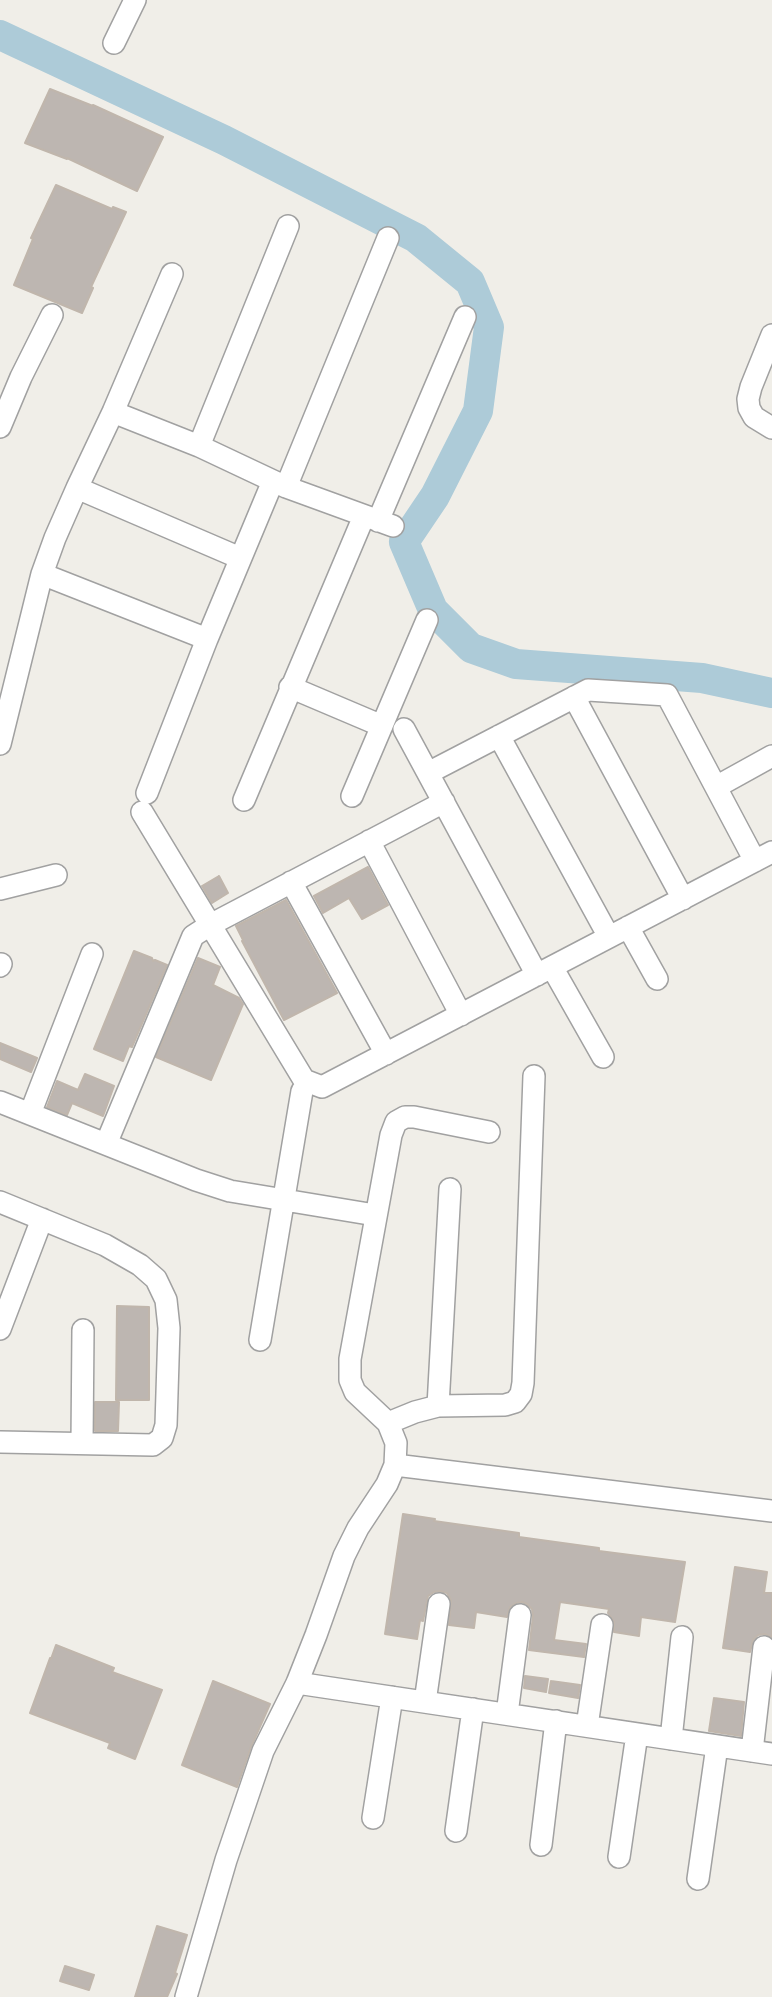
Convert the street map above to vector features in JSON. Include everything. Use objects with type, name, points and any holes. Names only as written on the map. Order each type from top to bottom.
[{"type":"street","points":[[114,43],[135,0]]},
{"type":"street","points":[[199,446],[288,226]]},
{"type":"street","points":[[388,238],[280,484],[240,558],[144,803],[210,925],[304,1080],[322,1087],[764,856],[716,787],[667,695],[588,690],[428,774]]},
{"type":"street","points":[[0,744],[43,574],[76,488],[113,412],[172,274]]},
{"type":"street","points":[[0,427],[52,315]]},
{"type":"street","points":[[244,800],[290,687],[378,521],[466,317]]},
{"type":"street","points":[[772,335],[748,399],[754,417],[772,428]]},
{"type":"street","points":[[113,412],[199,446],[280,484],[378,521]]},
{"type":"street","points":[[76,488],[240,558]]},
{"type":"street","points":[[43,574],[207,639]]},
{"type":"street","points":[[352,796],[427,620]]},
{"type":"street","points":[[290,687],[382,726]]},
{"type":"street","points":[[574,697],[683,899]]},
{"type":"street","points":[[404,729],[444,802],[545,971],[603,1056]]},
{"type":"street","points":[[499,736],[619,932],[657,979]]},
{"type":"street","points":[[716,787],[772,756]]},
{"type":"street","points":[[106,1144],[193,936],[444,802]]},
{"type":"street","points":[[369,841],[461,1015]]},
{"type":"street","points":[[0,889],[56,875]]},
{"type":"street","points":[[291,883],[386,1054]]},
{"type":"street","points":[[30,1114],[92,954]]},
{"type":"street","points":[[388,1423],[438,1406],[505,1405],[515,1402],[521,1394],[534,1076]]},
{"type":"street","points":[[260,1340],[302,1091]]},
{"type":"street","points":[[0,1102],[230,1191],[375,1215]]},
{"type":"street","points":[[186,1997],[226,1860],[262,1751],[297,1682],[344,1556],[358,1528],[387,1484],[395,1465],[396,1443],[388,1423],[355,1392],[350,1380],[350,1359],[391,1135],[396,1122],[405,1117],[489,1132]]},
{"type":"street","points":[[438,1406],[450,1189]]},
{"type":"street","points":[[0,1202],[105,1244],[140,1265],[156,1279],[166,1300],[169,1328],[166,1425],[162,1438],[153,1444],[0,1442]]},
{"type":"street","points":[[0,1329],[42,1219]]},
{"type":"street","points":[[82,1443],[83,1330]]},
{"type":"street","points":[[395,1465],[772,1511]]},
{"type":"street","points":[[425,1702],[439,1604]]},
{"type":"street","points":[[507,1714],[520,1615]]},
{"type":"street","points":[[587,1726],[602,1625]]},
{"type":"street","points":[[671,1739],[682,1637]]},
{"type":"street","points":[[297,1682],[762,1752],[764,1647]]},
{"type":"street","points":[[373,1818],[392,1697]]},
{"type":"street","points":[[456,1831],[473,1709]]},
{"type":"street","points":[[541,1845],[556,1721]]},
{"type":"street","points":[[619,1857],[636,1734]]},
{"type":"street","points":[[698,1879],[717,1746]]},
{"type":"building","points":[[50,89],[163,137],[137,191],[67,158],[25,143]]},
{"type":"building","points":[[56,185],[112,209],[113,207],[126,212],[91,287],[93,288],[82,313],[14,285],[33,239],[31,238]]},
{"type":"building","points":[[368,867],[388,905],[362,919],[349,898],[323,913],[314,896]]},
{"type":"building","points":[[219,876],[228,893],[212,903],[202,886]]},
{"type":"building","points":[[286,900],[337,993],[284,1020],[236,926]]},
{"type":"building","points":[[134,951],[167,965],[132,1047],[129,1046],[123,1061],[94,1049]]},
{"type":"building","points":[[198,958],[220,967],[213,985],[239,998],[243,1004],[211,1080],[156,1057]]},
{"type":"building","points":[[0,1043],[37,1058],[31,1072],[0,1059]]},
{"type":"building","points":[[85,1074],[114,1086],[103,1116],[72,1103],[67,1115],[47,1107],[57,1081],[78,1090]]},
{"type":"building","points":[[117,1306],[149,1307],[149,1400],[116,1400]]},
{"type":"building","points":[[95,1402],[119,1402],[118,1431],[95,1431]]},
{"type":"building","points":[[403,1514],[519,1533],[519,1537],[599,1548],[599,1551],[685,1562],[675,1622],[641,1617],[639,1636],[614,1632],[614,1621],[608,1613],[609,1609],[560,1602],[554,1640],[586,1644],[584,1657],[529,1650],[533,1616],[532,1609],[527,1604],[516,1603],[510,1607],[507,1617],[476,1612],[474,1628],[449,1625],[451,1600],[447,1593],[440,1591],[428,1596],[417,1639],[385,1634]]},
{"type":"building","points":[[735,1567],[767,1572],[764,1593],[772,1593],[772,1637],[758,1635],[753,1640],[750,1652],[723,1648]]},
{"type":"building","points":[[56,1645],[114,1668],[112,1672],[162,1690],[135,1759],[108,1748],[110,1743],[30,1713]]},
{"type":"building","points":[[525,1676],[548,1679],[546,1692],[524,1688]]},
{"type":"building","points":[[213,1681],[270,1704],[237,1787],[182,1765]]},
{"type":"building","points":[[551,1681],[580,1685],[578,1698],[549,1693]]},
{"type":"building","points":[[714,1698],[744,1702],[741,1736],[709,1731]]},
{"type":"building","points":[[157,1926],[187,1935],[175,1973],[177,1974],[167,1997],[135,1997]]},
{"type":"building","points":[[65,1966],[94,1975],[89,1990],[60,1981]]},
{"type":"waterway","points":[[0,35],[224,140],[416,238],[470,282],[489,327],[478,411],[435,496],[404,542],[433,610],[471,648],[516,664],[702,678],[772,693]]}]
